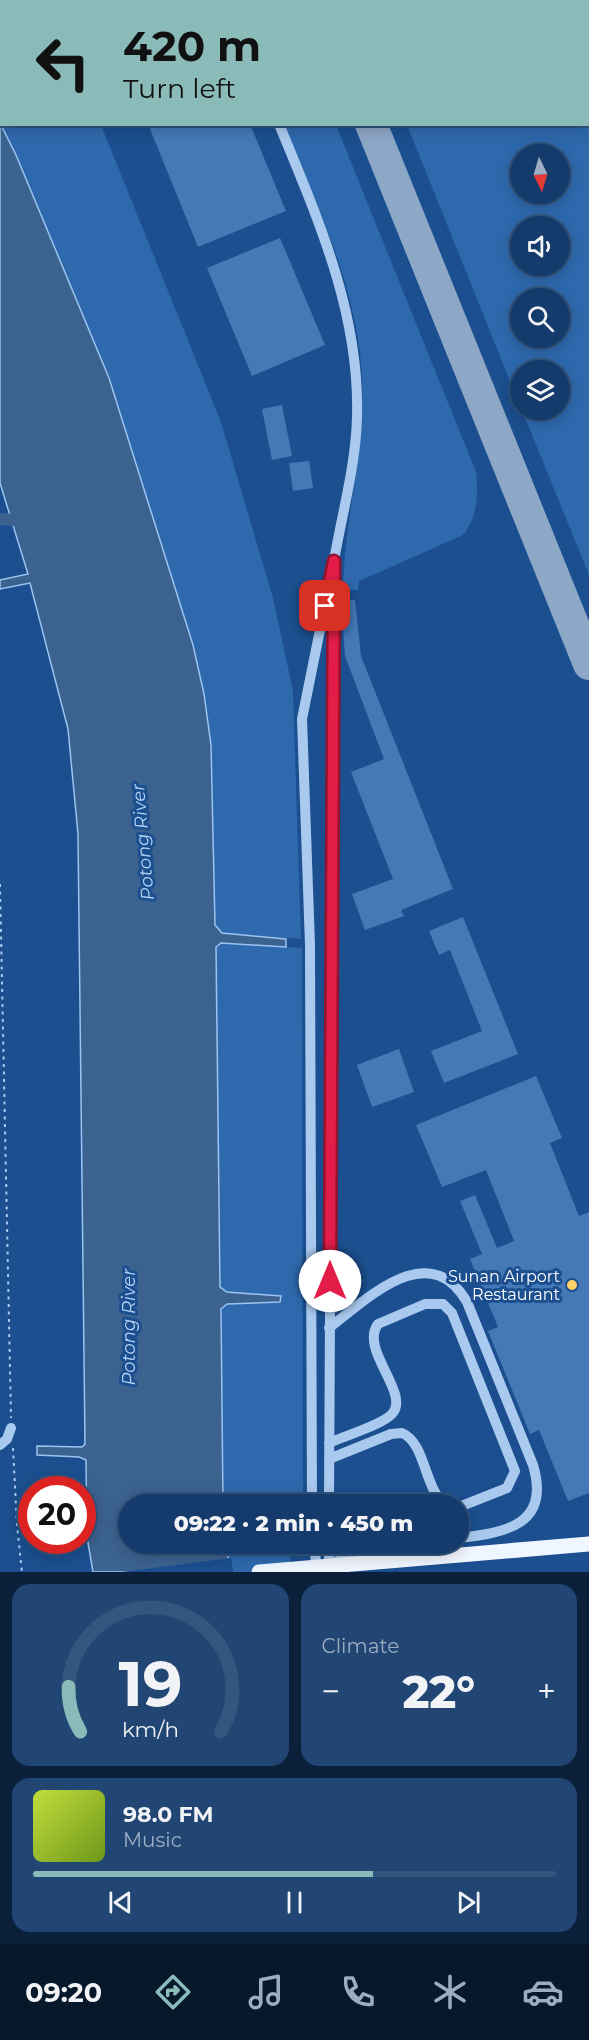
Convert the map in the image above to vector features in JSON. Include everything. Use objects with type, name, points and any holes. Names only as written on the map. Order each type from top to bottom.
[{"type":"main road","points":[[259,1572],[589,1544]]},
{"type":"street","points":[[280,126],[309,196],[342,290],[355,345],[357,418],[334,561],[303,719],[310,945],[312,1494]]},
{"type":"street","points":[[329,1494],[334,561]]},
{"type":"street","points":[[329,1328],[380,1289],[408,1275],[425,1273],[448,1279],[459,1288],[467,1302],[533,1465],[536,1495],[524,1521],[501,1532],[469,1537]]},
{"type":"street","points":[[329,1443],[386,1419],[394,1412],[396,1401],[373,1340],[378,1324],[425,1304],[443,1304],[452,1313],[515,1471],[507,1488],[469,1503]]},
{"type":"street","points":[[0,1445],[7,1439],[10,1428]]},
{"type":"street","points":[[329,1459],[391,1434],[402,1433],[414,1443],[436,1494]]},
{"type":"street","points":[[321,1568],[351,1554]]},
{"type":"path","points":[[0,884],[10,1428],[22,1572]]},
{"type":"shaded area","points":[[2,126],[101,126],[221,422],[273,598],[293,691],[301,939],[222,933],[215,925],[211,745],[204,694],[193,645],[109,378],[16,155]]},
{"type":"shaded area","points":[[284,126],[336,126],[476,472],[476,505],[468,529],[463,535],[359,581],[358,590],[343,590],[346,544],[361,431],[362,370],[349,298],[326,228]]},
{"type":"shaded area","points":[[407,126],[589,126],[589,575],[526,420],[570,420],[570,360],[510,360],[510,381]]},
{"type":"shaded area","points":[[221,943],[302,948],[303,1494],[223,1494],[221,1309],[227,1304],[280,1302],[280,1296],[227,1292],[220,1287],[216,947]]},
{"type":"shaded area","points":[[227,1554],[290,1554],[292,1572],[230,1572]]},
{"type":"water","name":"Potong River","points":[[0,126],[16,155],[109,378],[193,645],[204,694],[211,745],[215,925],[222,933],[286,939],[286,947],[221,943],[216,947],[220,1287],[227,1292],[281,1296],[280,1302],[227,1304],[221,1309],[223,1494],[118,1494],[118,1554],[227,1554],[230,1572],[93,1572],[90,1554],[96,1554],[96,1476],[86,1476],[86,1460],[79,1457],[37,1455],[37,1446],[82,1447],[85,1444],[78,834],[68,729],[30,583],[0,589],[0,580],[28,574],[0,483]]},
{"type":"pier","points":[[231,1558],[233,1572],[122,1572]]},
{"type":"building","points":[[149,126],[251,126],[286,211],[198,247]]},
{"type":"building","points":[[280,238],[325,345],[252,376],[207,268]]},
{"type":"building","points":[[282,405],[292,456],[272,460],[262,409]]},
{"type":"building","points":[[309,461],[313,488],[293,491],[289,463]]},
{"type":"building","points":[[341,600],[355,600],[361,656],[453,889],[401,910],[404,916],[365,930],[352,894],[393,879],[351,772],[384,759],[345,656]]},
{"type":"building","points":[[463,917],[518,1054],[444,1083],[431,1051],[482,1031],[450,950],[439,955],[429,931]]},
{"type":"building","points":[[399,1049],[414,1092],[372,1107],[357,1065]]},
{"type":"building","points":[[536,1076],[562,1138],[550,1143],[579,1216],[589,1212],[589,1493],[568,1501],[539,1430],[530,1434],[488,1331],[498,1327],[470,1259],[482,1254],[460,1201],[475,1195],[497,1248],[514,1241],[486,1170],[442,1187],[416,1125]]},
{"type":"waterway","points":[[0,519],[12,520],[27,517]]},
{"type":"taxiway","points":[[372,126],[589,664]]},
{"type":"place","name":"Sunan Airport Restaurant","points":[[572,1285]]},
{"type":"route","points":[[325,606],[334,561],[330,1281]]}]
